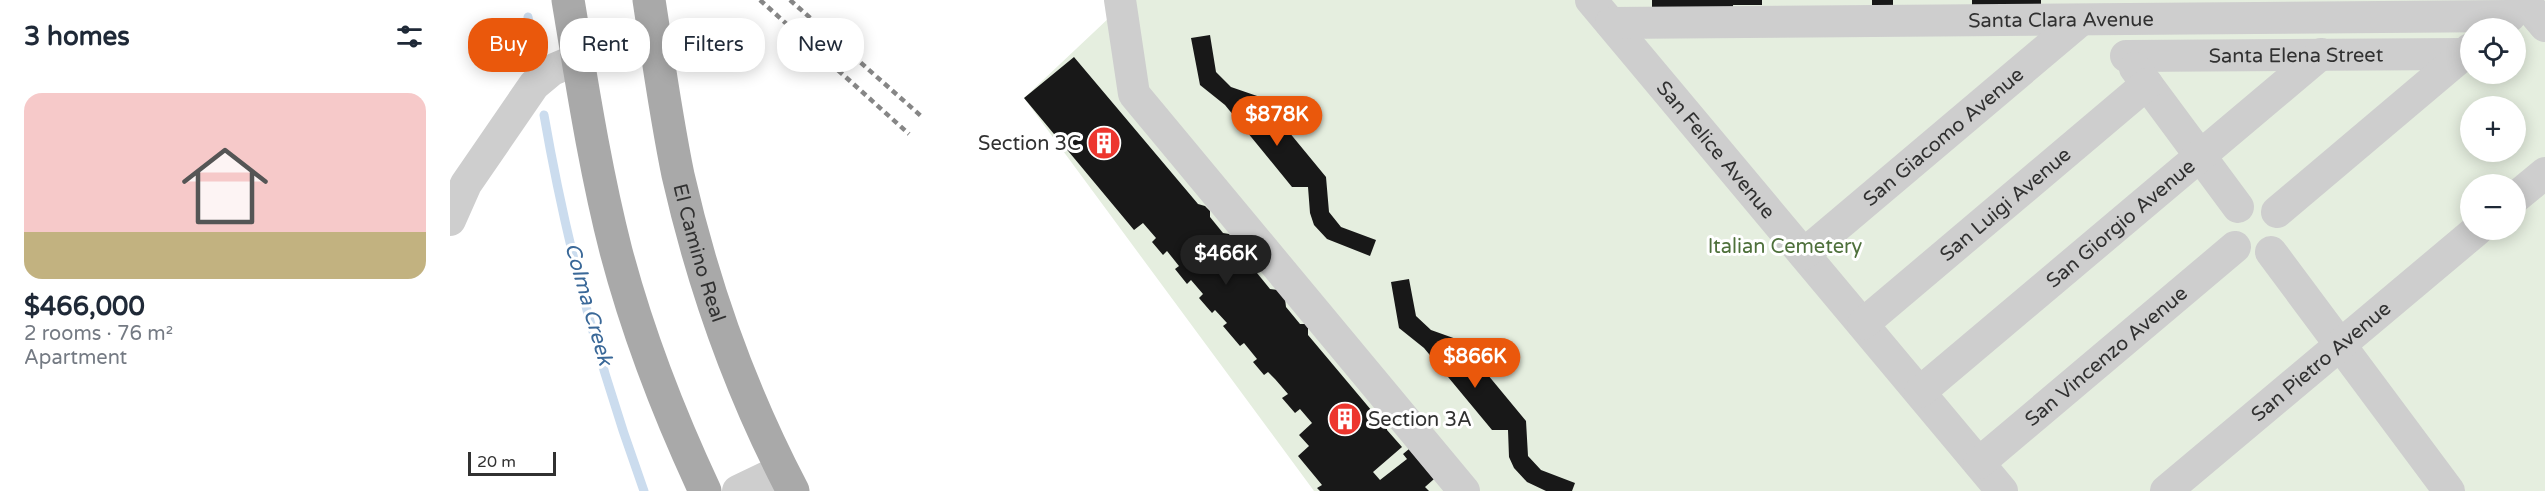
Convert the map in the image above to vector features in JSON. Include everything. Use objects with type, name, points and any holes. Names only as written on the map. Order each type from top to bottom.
[{"type":"main road","points":[[568,0],[571,18]]},
{"type":"main road","name":"El Camino Real","points":[[649,0],[672,144],[694,238],[734,360],[788,481]]},
{"type":"main road","points":[[580,72],[602,189],[625,281],[656,373],[705,491]]},
{"type":"lane","points":[[1120,0],[1134,94],[1464,491]]},
{"type":"lane","name":"Santa Clara Avenue","points":[[1601,12],[2520,15]]},
{"type":"lane","name":"San Felice Avenue","points":[[1601,12],[2002,491]]},
{"type":"lane","points":[[2088,13],[2126,56],[2238,207]]},
{"type":"lane","name":"San Giacomo Avenue","points":[[1804,254],[2088,13]]},
{"type":"lane","name":"Santa Elena Street","points":[[2126,56],[2460,52]]},
{"type":"lane","name":"San Giorgio Avenue","points":[[1920,392],[2321,54]]},
{"type":"lane","points":[[2277,212],[2460,59]]},
{"type":"lane","points":[[450,220],[466,184],[534,85],[552,70],[560,67]]},
{"type":"lane","name":"San Luigi Avenue","points":[[1863,324],[2147,84]]},
{"type":"lane","points":[[2526,189],[2545,173]]},
{"type":"lane","points":[[2256,201],[2265,203],[2277,212],[2283,222],[2283,231],[2277,247],[2262,256],[2252,257],[2235,248],[2230,241],[2228,223],[2238,207],[2256,201]]},
{"type":"lane","name":"San Pietro Avenue","points":[[2166,491],[2465,240]]},
{"type":"lane","name":"San Vincenzo Avenue","points":[[1978,463],[2235,248]]},
{"type":"lane","points":[[2271,252],[2449,491]]},
{"type":"lane","points":[[738,491],[788,481]]},
{"type":"green space","name":"Italian Cemetery","points":[[1128,0],[2545,0],[2545,491],[1314,491],[1024,98]]},
{"type":"building","points":[[1652,0],[1762,0],[1762,5],[1733,5],[1734,19],[1652,20]]},
{"type":"building","points":[[1872,0],[1893,0],[1893,15],[1872,15]]},
{"type":"building","points":[[1972,0],[2041,0],[2041,13],[1972,18]]},
{"type":"building","points":[[1210,35],[1216,72],[1231,87],[1260,97],[1326,177],[1329,212],[1341,227],[1376,240],[1370,256],[1327,239],[1314,225],[1310,213],[1308,187],[1292,187],[1225,105],[1200,85],[1191,38]]},
{"type":"building","points":[[1074,57],[1198,204],[1210,211],[1210,217],[1223,233],[1229,234],[1233,239],[1233,245],[1247,262],[1257,267],[1257,273],[1270,289],[1278,290],[1285,299],[1286,307],[1300,324],[1305,324],[1308,328],[1308,335],[1377,417],[1387,421],[1387,430],[1402,447],[1373,472],[1380,480],[1407,459],[1403,454],[1409,449],[1434,479],[1425,487],[1429,491],[1320,491],[1317,488],[1322,485],[1298,456],[1309,446],[1299,435],[1312,423],[1300,409],[1295,413],[1282,398],[1288,394],[1268,372],[1264,375],[1253,362],[1257,359],[1244,343],[1240,346],[1223,326],[1227,323],[1215,310],[1212,313],[1199,298],[1203,294],[1191,280],[1187,284],[1175,269],[1179,266],[1167,251],[1163,255],[1152,242],[1156,238],[1143,223],[1134,230],[1024,98]]},
{"type":"building","points":[[1409,279],[1416,316],[1431,330],[1459,340],[1526,421],[1528,456],[1541,470],[1575,483],[1572,491],[1546,491],[1527,482],[1514,468],[1509,457],[1508,430],[1492,430],[1424,348],[1399,328],[1391,282]]},
{"type":"waterway","name":"Colma Creek","points":[[544,115],[563,210],[586,305],[613,399],[644,491]]},
{"type":"railway","points":[[760,0],[909,134]]},
{"type":"railway","points":[[790,0],[921,116]]},
{"type":"place","name":"Section 3C","points":[[1104,143]]},
{"type":"place","name":"Section 3A","points":[[1345,419]]}]
